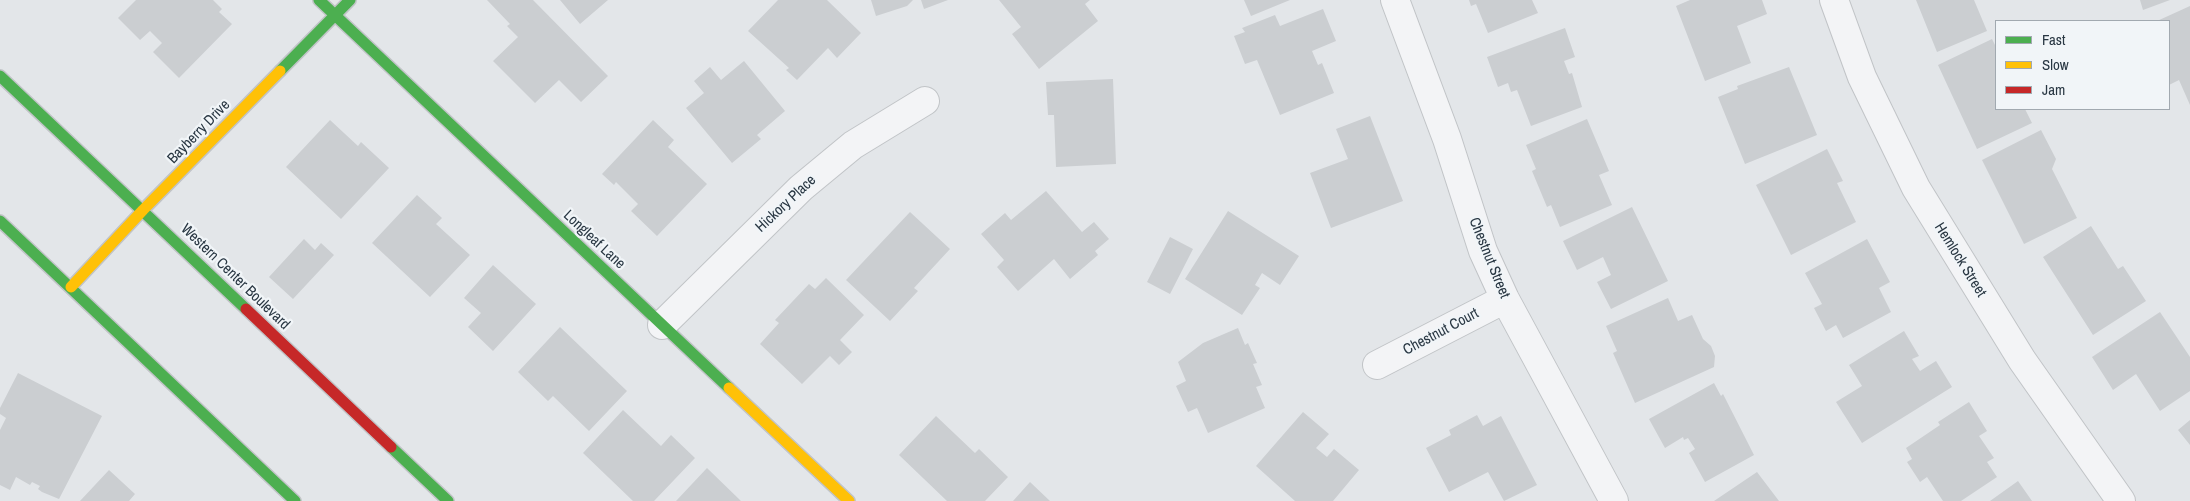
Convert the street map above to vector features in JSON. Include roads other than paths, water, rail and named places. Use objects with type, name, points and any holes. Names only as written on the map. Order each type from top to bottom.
[{"type":"street","name":"Longleaf Lane","points":[[319,0],[849,501]]},
{"type":"street","name":"Bayberry Drive","points":[[71,287],[143,210],[350,0]]},
{"type":"street","name":"Chestnut Street","points":[[1395,0],[1447,139],[1483,251],[1504,298],[1614,501]]},
{"type":"street","name":"Hemlock Street","points":[[1834,0],[1862,77],[1916,188],[2022,360],[2120,501]]},
{"type":"street","name":"Western Center Boulevard","points":[[0,76],[448,501]]},
{"type":"street","name":"Hickory Place","points":[[662,324],[801,188],[853,145],[925,101]]},
{"type":"street","points":[[0,221],[295,501]]},
{"type":"street","name":"Chestnut Court","points":[[1377,365],[1504,298]]}]
